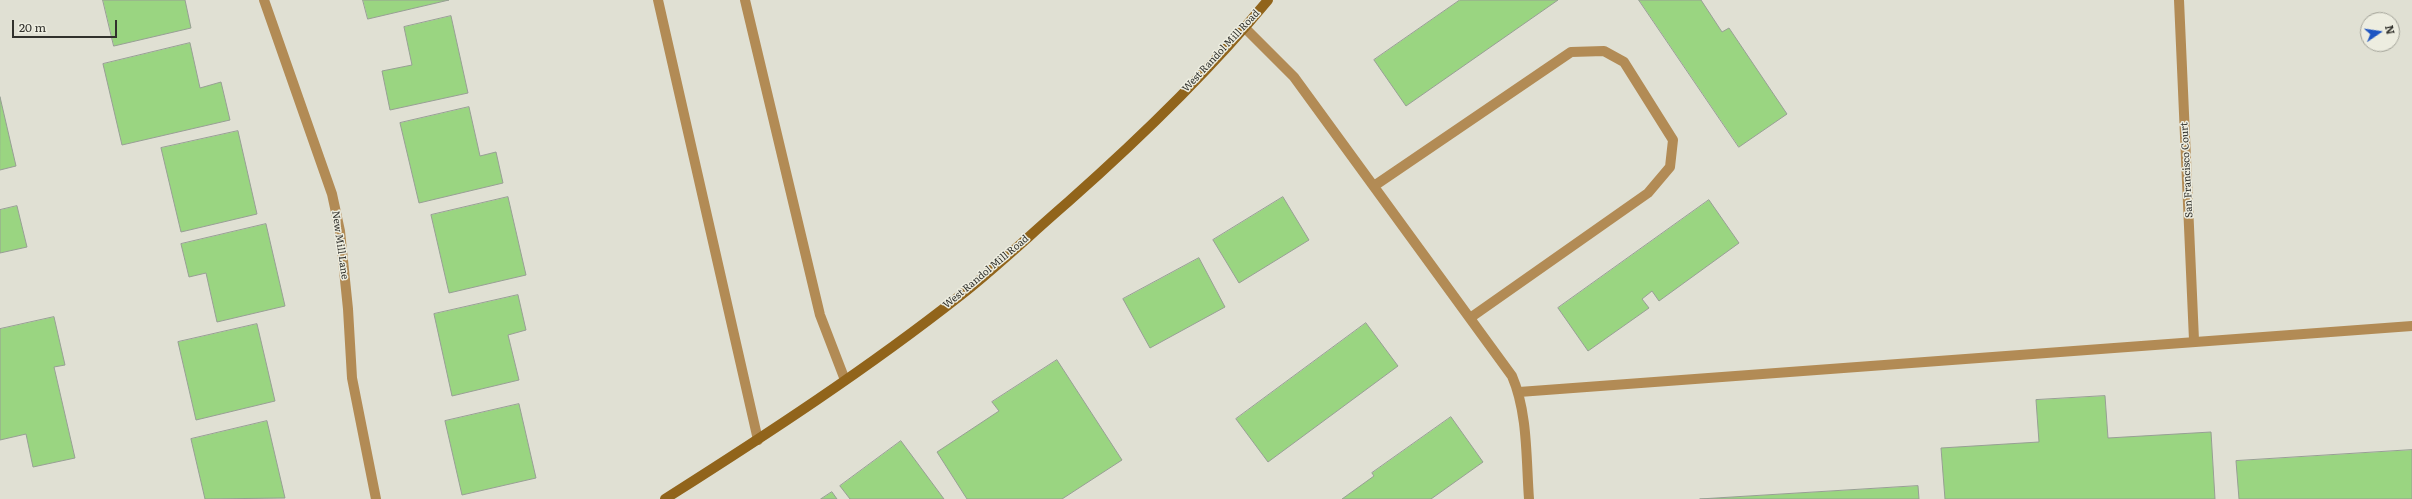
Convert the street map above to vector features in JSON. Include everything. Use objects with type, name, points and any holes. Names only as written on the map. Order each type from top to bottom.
[{"type":"main road","name":"West Randol Mill Road","points":[[665,499],[758,440],[845,380],[962,295],[1132,145],[1245,28],[1268,0]]},
{"type":"street","name":"New Mill Lane","points":[[264,0],[332,194],[342,246],[348,309],[352,378],[376,499]]},
{"type":"street","points":[[658,0],[758,440]]},
{"type":"street","points":[[745,0],[820,316],[845,380]]},
{"type":"street","name":"San Francisco Court","points":[[2179,0],[2194,340]]},
{"type":"street","points":[[1245,28],[1294,77],[1512,376],[1519,392],[1526,498]]},
{"type":"street","points":[[1374,186],[1571,52],[1604,51],[1624,62],[1673,140],[1670,168],[1648,193],[1470,318]]},
{"type":"street","points":[[1519,392],[2194,340],[2412,326]]},
{"type":"building","points":[[103,0],[185,0],[191,28],[114,46]]},
{"type":"building","points":[[363,0],[449,0],[368,19]]},
{"type":"building","points":[[1460,0],[1558,0],[1406,106],[1374,60]]},
{"type":"building","points":[[1639,0],[1701,0],[1722,32],[1729,28],[1787,114],[1739,147]]},
{"type":"building","points":[[451,16],[468,93],[390,110],[382,71],[412,65],[404,27]]},
{"type":"building","points":[[190,43],[200,88],[221,82],[230,120],[122,145],[103,64]]},
{"type":"building","points":[[0,97],[16,166],[0,170]]},
{"type":"building","points":[[469,107],[480,156],[496,152],[503,183],[419,203],[400,123]]},
{"type":"building","points":[[238,131],[257,214],[181,232],[161,148]]},
{"type":"building","points":[[508,197],[526,275],[449,293],[431,215]]},
{"type":"building","points":[[1283,197],[1309,240],[1239,283],[1213,240]]},
{"type":"building","points":[[1709,200],[1739,243],[1659,301],[1652,291],[1642,299],[1649,308],[1588,351],[1558,308]]},
{"type":"building","points":[[17,206],[27,247],[0,253],[0,210]]},
{"type":"building","points":[[266,224],[285,306],[217,322],[206,273],[189,277],[181,244]]},
{"type":"building","points":[[1199,258],[1225,307],[1150,348],[1123,299]]},
{"type":"building","points":[[518,295],[526,330],[508,335],[519,380],[452,396],[434,314]]},
{"type":"building","points":[[54,317],[65,365],[54,367],[75,458],[33,467],[26,434],[0,440],[0,329]]},
{"type":"building","points":[[1366,323],[1398,366],[1268,462],[1236,419]]},
{"type":"building","points":[[257,324],[275,401],[196,420],[178,342]]},
{"type":"building","points":[[1057,360],[1122,460],[1062,499],[967,499],[937,452],[999,411],[992,402]]},
{"type":"building","points":[[2105,396],[2108,438],[2211,432],[2215,499],[1945,499],[1941,448],[2039,442],[2036,400]]},
{"type":"building","points":[[519,404],[536,478],[462,495],[445,421]]},
{"type":"building","points":[[1451,417],[1483,462],[1431,499],[1342,499],[1374,476],[1372,473]]},
{"type":"building","points":[[267,421],[285,498],[205,499],[191,439]]},
{"type":"building","points":[[901,441],[944,499],[850,499],[840,486]]},
{"type":"building","points":[[2412,450],[2412,499],[2239,499],[2236,461]]},
{"type":"building","points":[[1918,486],[1919,499],[1700,499]]},
{"type":"building","points":[[832,492],[837,499],[821,499]]}]
